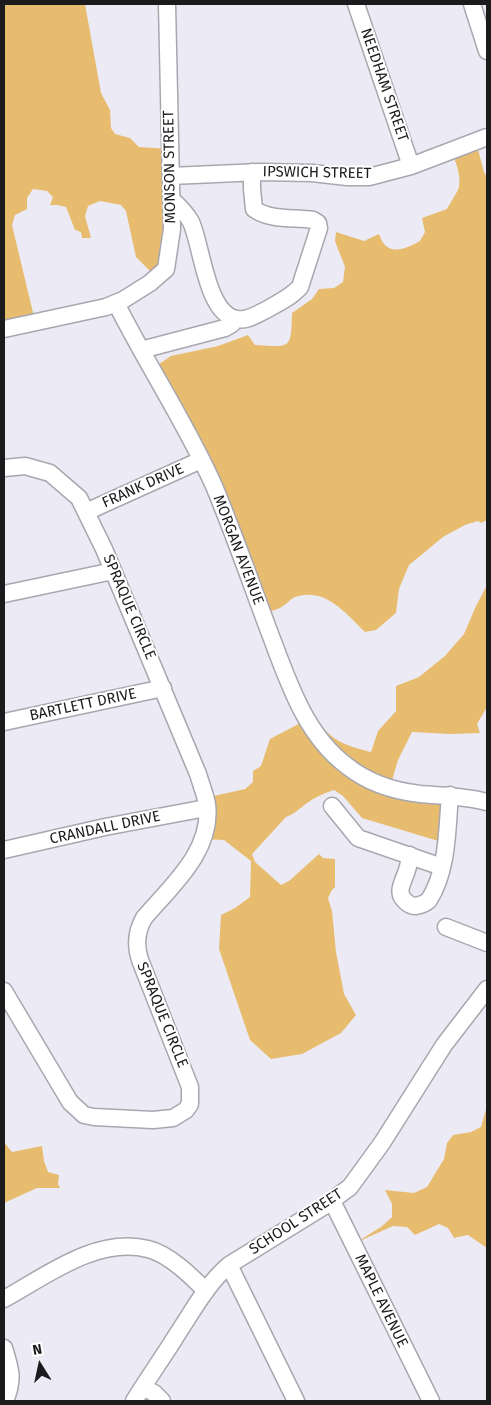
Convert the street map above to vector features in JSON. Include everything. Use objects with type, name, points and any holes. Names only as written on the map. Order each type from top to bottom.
[{"type":"street","name":"MONSON STREET","points":[[116,303],[150,283],[166,268],[172,229],[167,4]]},
{"type":"street","name":"NEEDHAM STREET","points":[[356,4],[411,166]]},
{"type":"street","points":[[472,4],[487,51]]},
{"type":"street","name":"IPSWICH STREET","points":[[171,176],[252,172],[312,173],[347,177],[369,177],[411,166],[487,137]]},
{"type":"street","points":[[171,199],[181,208],[191,223],[198,251],[214,298],[224,314],[234,319],[247,319],[294,294],[304,279],[319,228],[318,223],[313,220],[273,217],[254,209],[252,172]]},
{"type":"street","points":[[4,329],[94,311],[116,303]]},
{"type":"street","name":"MORGAN AVENUE","points":[[116,303],[214,486],[282,667],[324,746],[347,767],[375,782],[408,792],[450,795],[487,802]]},
{"type":"street","points":[[141,350],[225,328],[232,324],[234,319]]},
{"type":"street","name":"FRANK DRIVE","points":[[86,512],[201,460]]},
{"type":"street","name":"SPRAQUE CIRCLE","points":[[4,468],[25,466],[50,473],[79,498],[113,571],[198,774],[206,808],[207,819],[204,833],[180,879],[144,918],[139,927],[136,943],[140,960],[190,1087],[190,1104],[186,1110],[172,1118],[153,1120],[94,1117],[84,1114],[70,1102],[4,991]]},
{"type":"street","points":[[4,594],[113,571]]},
{"type":"street","name":"BARTLETT DRIVE","points":[[4,722],[163,688]]},
{"type":"street","points":[[410,855],[400,891],[404,900],[413,906],[423,905],[428,901],[442,867],[450,795]]},
{"type":"street","points":[[332,806],[358,838],[442,867]]},
{"type":"street","name":"CRANDALL DRIVE","points":[[4,850],[105,827],[206,808]]},
{"type":"street","points":[[446,927],[487,943]]},
{"type":"street","name":"SCHOOL STREET","points":[[134,1401],[212,1281],[229,1265],[332,1201],[355,1181],[382,1143],[444,1045],[487,989]]},
{"type":"street","name":"MAPLE AVENUE","points":[[332,1201],[431,1401]]},
{"type":"street","points":[[4,1299],[79,1258],[93,1252],[119,1246],[149,1249],[182,1268],[206,1291]]},
{"type":"street","points":[[229,1265],[296,1401]]},
{"type":"street","points":[[4,1348],[12,1376],[10,1389],[5,1401]]},
{"type":"street","points":[[143,1387],[154,1393],[162,1401]]},
{"type":"shaded area","points":[[4,4],[85,4],[101,93],[110,110],[111,128],[115,134],[130,138],[139,147],[170,149],[172,231],[155,276],[136,257],[126,211],[121,205],[100,201],[88,206],[85,216],[91,238],[82,238],[81,232],[75,230],[66,207],[50,205],[53,197],[47,191],[33,189],[27,198],[27,209],[15,215],[12,225],[35,321],[4,328]]},
{"type":"shaded area","points":[[476,142],[487,177],[487,520],[481,523],[478,521],[465,525],[443,537],[409,565],[399,589],[396,613],[376,630],[365,632],[334,604],[316,596],[295,597],[281,607],[264,613],[153,368],[171,356],[218,346],[248,335],[255,345],[282,346],[287,344],[291,334],[292,313],[312,299],[319,289],[334,288],[343,282],[345,267],[335,241],[336,232],[364,241],[379,234],[385,245],[393,249],[402,249],[420,241],[425,232],[422,218],[447,209],[459,187],[459,173],[451,151]]},
{"type":"shaded area","points":[[486,587],[487,707],[477,724],[480,733],[412,732],[398,760],[391,784],[446,794],[445,843],[362,818],[343,796],[334,790],[314,799],[295,813],[286,817],[252,854],[255,862],[281,885],[289,881],[319,854],[323,858],[335,859],[335,887],[328,898],[332,911],[336,952],[344,994],[356,1015],[341,1033],[302,1054],[271,1059],[250,1040],[219,949],[221,915],[250,897],[251,861],[224,840],[202,839],[205,798],[245,789],[253,782],[253,771],[261,766],[270,739],[306,720],[318,721],[329,734],[341,742],[371,752],[378,731],[396,711],[396,686],[419,677],[445,656],[464,634]]},
{"type":"shaded area","points":[[487,1106],[487,1248],[468,1235],[454,1238],[448,1228],[439,1224],[415,1235],[407,1227],[393,1226],[355,1243],[381,1227],[392,1217],[392,1204],[385,1190],[414,1193],[427,1187],[444,1159],[447,1143],[453,1135],[471,1132],[481,1127]]},
{"type":"shaded area","points":[[4,1142],[12,1152],[42,1146],[48,1172],[59,1175],[58,1184],[60,1188],[37,1188],[4,1203]]}]
